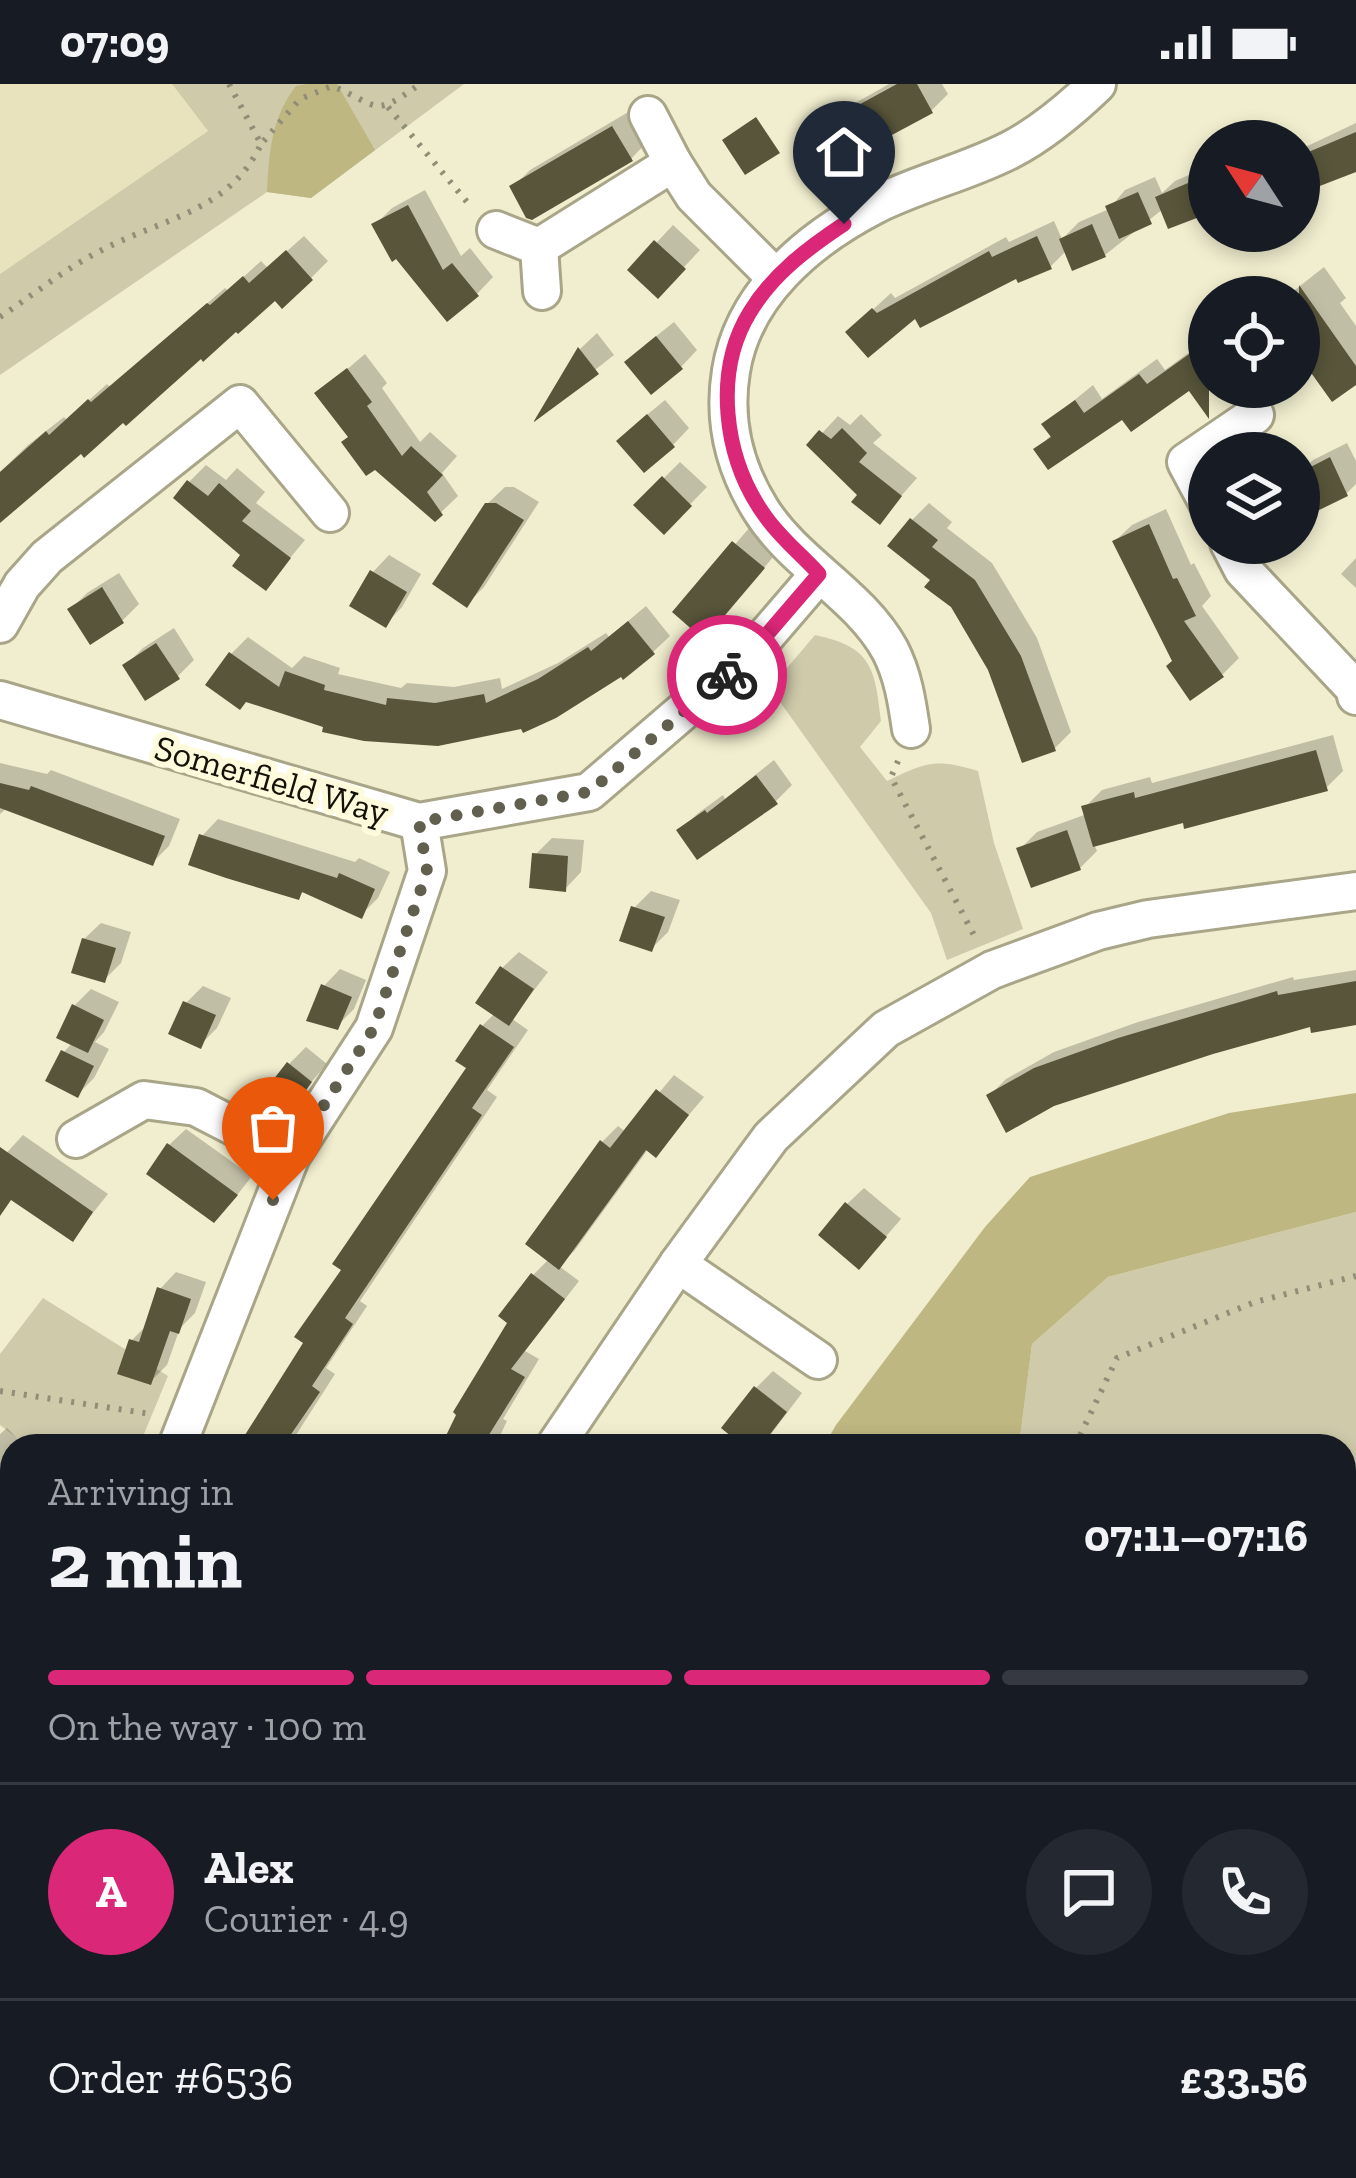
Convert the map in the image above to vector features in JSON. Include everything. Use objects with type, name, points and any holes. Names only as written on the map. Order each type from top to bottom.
[{"type":"street","points":[[911,729],[903,683],[872,622],[764,514],[744,481],[730,435],[727,395],[734,354],[748,314],[808,248],[877,204],[1015,147],[1097,84]]},
{"type":"street","points":[[648,115],[694,196],[776,278]]},
{"type":"street","points":[[539,247],[673,163]]},
{"type":"street","points":[[496,230],[539,247]]},
{"type":"street","points":[[539,247],[542,291]]},
{"type":"street","points":[[0,624],[22,585],[47,557],[240,404],[330,513]]},
{"type":"street","points":[[1230,432],[1255,415]]},
{"type":"street","points":[[1240,564],[1355,689],[1356,696]]},
{"type":"street","name":"Somerfield Way","points":[[0,700],[419,822],[589,792],[751,653],[819,574]]},
{"type":"street","points":[[182,1433],[291,1156],[374,1028],[427,871],[419,822]]},
{"type":"street","points":[[563,1434],[771,1136],[886,1029],[992,970],[1098,931],[1148,919],[1356,892]]},
{"type":"street","points":[[76,1139],[144,1100],[196,1107],[291,1156]]},
{"type":"street","points":[[678,1264],[818,1360]]},
{"type":"path","points":[[229,84],[261,145]]},
{"type":"path","points":[[0,317],[100,250],[219,198],[249,169],[261,145],[300,98],[332,86],[369,107],[388,107],[420,84]]},
{"type":"path","points":[[388,107],[480,218],[496,230]]},
{"type":"path","points":[[911,729],[891,777],[992,970]]},
{"type":"path","points":[[1081,1434],[1117,1358],[1255,1302],[1356,1276]]},
{"type":"path","points":[[0,1390],[182,1433]]},
{"type":"shaded area","points":[[0,84],[172,84],[208,131],[0,274]]},
{"type":"shaded area","points":[[172,84],[464,84],[311,198],[267,192],[0,375],[0,274],[208,131]]},
{"type":"shaded area","points":[[337,84],[375,150],[311,198],[267,192],[276,123],[296,86]]},
{"type":"shaded area","points":[[815,635],[849,646],[873,674],[881,721],[860,747],[887,781],[931,764],[978,771],[994,843],[1023,929],[947,960],[931,913],[770,688]]},
{"type":"shaded area","points":[[1356,1093],[1356,1212],[1108,1277],[1032,1344],[1021,1434],[831,1434],[985,1227],[1030,1177],[1229,1113]]},
{"type":"shaded area","points":[[1356,1212],[1356,1434],[1021,1434],[1032,1344],[1108,1277]]},
{"type":"shaded area","points":[[43,1298],[168,1376],[144,1434],[12,1434],[0,1425],[0,1354]]},
{"type":"building","points":[[897,84],[917,84],[933,113],[849,158],[829,121]]},
{"type":"building","points":[[756,117],[780,153],[745,175],[722,140]]},
{"type":"building","points":[[612,126],[633,161],[532,220],[526,218],[509,186]]},
{"type":"building","points":[[1356,132],[1356,172],[1320,186],[1320,147]]},
{"type":"building","points":[[1188,183],[1188,221],[1168,229],[1155,197]]},
{"type":"building","points":[[1138,192],[1152,224],[1119,239],[1105,206]]},
{"type":"building","points":[[408,205],[443,270],[452,263],[479,296],[447,322],[396,259],[392,262],[371,224]]},
{"type":"building","points":[[1092,224],[1106,257],[1072,271],[1059,239]]},
{"type":"building","points":[[1037,236],[1052,269],[1018,283],[1016,279],[920,328],[915,319],[868,358],[845,332],[872,308],[877,313],[989,251],[992,257]]},
{"type":"building","points":[[654,240],[686,269],[658,299],[627,270]]},
{"type":"building","points":[[286,250],[313,280],[282,309],[275,301],[126,426],[123,423],[84,458],[81,454],[0,523],[0,472],[207,303],[243,276],[249,283]]},
{"type":"building","points":[[1320,315],[1356,366],[1356,385],[1332,402],[1320,385]]},
{"type":"building","points":[[656,336],[683,369],[651,395],[624,362]]},
{"type":"building","points":[[578,347],[599,374],[534,422],[534,421]]},
{"type":"building","points":[[1188,355],[1188,392],[1131,432],[1122,420],[1048,470],[1033,449],[1051,437],[1041,424],[1075,400],[1084,413],[1139,374],[1147,384]]},
{"type":"building","points":[[347,368],[402,456],[411,446],[443,475],[427,492],[443,515],[435,522],[375,470],[366,476],[341,442],[348,437],[314,393]]},
{"type":"building","points":[[647,414],[675,447],[644,473],[616,441]]},
{"type":"building","points":[[842,428],[867,453],[859,462],[902,496],[880,525],[851,502],[857,495],[806,445],[819,430],[831,439]]},
{"type":"building","points":[[1330,457],[1348,496],[1320,510],[1320,462]]},
{"type":"building","points":[[662,476],[692,506],[664,535],[633,505]]},
{"type":"building","points":[[187,480],[208,496],[219,483],[251,511],[242,521],[291,558],[266,591],[232,566],[240,555],[173,498]]},
{"type":"building","points":[[485,503],[496,503],[524,520],[467,608],[432,584]]},
{"type":"building","points":[[910,518],[938,540],[932,547],[975,580],[1021,656],[1056,751],[1022,763],[988,670],[951,607],[924,587],[930,580],[887,546]]},
{"type":"building","points":[[1149,524],[1173,579],[1177,578],[1196,616],[1184,621],[1224,677],[1190,701],[1166,666],[1172,661],[1112,541]]},
{"type":"building","points":[[732,541],[765,568],[704,640],[672,612]]},
{"type":"building","points":[[370,570],[407,592],[386,628],[349,606]]},
{"type":"building","points":[[102,587],[124,623],[90,645],[67,609]]},
{"type":"building","points":[[628,621],[655,654],[623,680],[523,733],[521,729],[438,746],[364,741],[322,732],[323,727],[246,702],[240,710],[205,685],[229,652],[279,687],[285,671],[325,685],[324,690],[386,705],[387,698],[435,703],[484,694],[486,703],[538,679],[588,647],[591,651]]},
{"type":"building","points":[[156,643],[180,679],[145,701],[122,665]]},
{"type":"building","points":[[1316,750],[1328,791],[1093,847],[1081,806],[1134,792],[1135,798]]},
{"type":"building","points":[[756,775],[778,804],[697,860],[676,830]]},
{"type":"building","points":[[0,783],[29,790],[31,786],[165,836],[153,866],[0,808]]},
{"type":"building","points":[[1067,830],[1081,870],[1031,888],[1016,848]]},
{"type":"building","points":[[199,834],[337,878],[339,873],[375,889],[362,919],[302,892],[299,900],[226,878],[188,865]]},
{"type":"building","points":[[532,853],[568,856],[566,892],[529,888]]},
{"type":"building","points":[[631,906],[665,917],[652,952],[619,941]]},
{"type":"building","points":[[82,938],[116,948],[105,983],[71,973]]},
{"type":"building","points":[[500,966],[534,989],[509,1026],[475,1003]]},
{"type":"building","points":[[1356,981],[1356,1025],[1311,1033],[1310,1027],[1213,1054],[1054,1106],[1006,1133],[986,1095],[1034,1068],[1118,1038],[1277,991],[1278,995]]},
{"type":"building","points":[[321,984],[352,997],[338,1030],[306,1021]]},
{"type":"building","points":[[183,1001],[216,1015],[201,1049],[168,1034]]},
{"type":"building","points":[[72,1004],[104,1020],[88,1053],[56,1038]]},
{"type":"building","points":[[480,1024],[514,1047],[472,1108],[482,1115],[345,1318],[353,1324],[312,1386],[320,1392],[291,1434],[246,1434],[303,1343],[294,1337],[341,1270],[332,1264],[466,1068],[455,1061]]},
{"type":"building","points":[[61,1050],[94,1066],[78,1098],[45,1081]]},
{"type":"building","points":[[287,1062],[312,1082],[289,1113],[263,1093]]},
{"type":"building","points":[[656,1089],[689,1115],[656,1158],[646,1150],[559,1270],[525,1244],[600,1140],[610,1148]]},
{"type":"building","points":[[167,1143],[238,1195],[214,1223],[146,1174]]},
{"type":"building","points":[[0,1147],[93,1212],[73,1242],[11,1200],[0,1216]]},
{"type":"building","points":[[845,1202],[887,1237],[859,1270],[818,1235]]},
{"type":"building","points":[[531,1273],[565,1299],[511,1369],[525,1377],[489,1434],[447,1434],[456,1415],[453,1412],[507,1323],[498,1316]]},
{"type":"building","points":[[157,1287],[191,1299],[179,1334],[170,1331],[151,1385],[117,1374],[129,1339],[139,1342]]},
{"type":"building","points":[[754,1386],[787,1412],[770,1434],[728,1434],[721,1428]]},
{"type":"way so far","points":[[273,1200],[291,1156],[374,1028],[427,871],[419,822],[589,792],[727,675]]},
{"type":"route","points":[[727,675],[819,574],[764,514],[744,481],[730,435],[727,395],[734,354],[748,314],[776,278],[844,224]]}]
